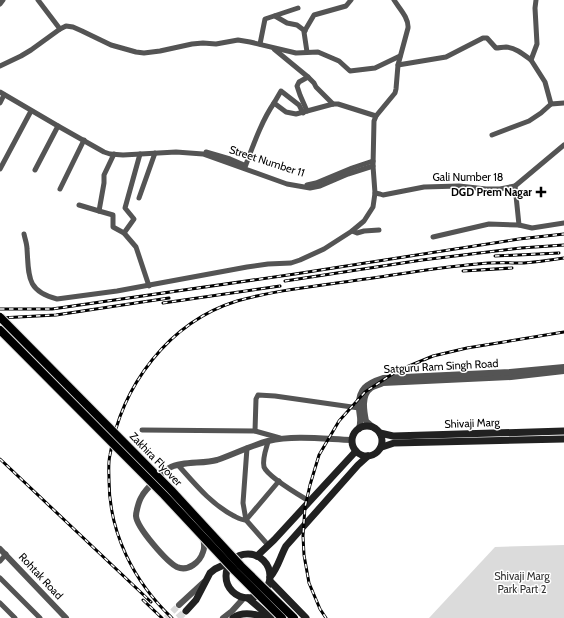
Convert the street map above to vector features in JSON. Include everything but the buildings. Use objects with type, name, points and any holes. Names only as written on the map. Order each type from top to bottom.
[{"type":"main road","name":"Zakhira Flyover","points":[[0,317],[171,490],[241,566],[294,618]]},
{"type":"main road","name":"Zakhira Flyover","points":[[0,330],[164,495],[235,571],[282,618]]},
{"type":"main road","points":[[366,426],[377,430],[383,440],[382,447],[378,452],[368,456],[361,455],[356,451],[352,440],[354,434],[359,429],[366,426]]},
{"type":"main road","name":"Shivaji Marg","points":[[377,430],[393,436],[564,431]]},
{"type":"main road","name":"Shivaji Marg","points":[[382,447],[394,443],[564,439]]},
{"type":"main road","points":[[258,556],[356,451]]},
{"type":"main road","points":[[244,598],[255,597],[262,594],[267,588],[270,579],[276,570],[286,546],[358,465],[368,456]]},
{"type":"main road","points":[[186,611],[196,600],[210,573],[240,555],[252,554],[263,559],[270,570],[270,579],[306,618]]},
{"type":"main road","points":[[230,562],[225,575],[226,582],[230,589],[271,618]]},
{"type":"main road","points":[[232,616],[242,614],[262,616],[266,618]]},
{"type":"street","points":[[0,4],[3,0]]},
{"type":"street","points":[[38,0],[60,29]]},
{"type":"street","points":[[307,52],[305,31],[314,15],[346,6],[350,0]]},
{"type":"street","points":[[24,234],[27,248],[30,281],[38,291],[51,298],[57,299],[66,299],[149,286],[247,267],[291,263],[324,249],[352,231],[364,221],[373,207],[374,122],[376,116],[395,93],[398,65],[408,30],[407,20],[394,0]]},
{"type":"street","points":[[531,60],[537,44],[536,0]]},
{"type":"street","points":[[260,44],[265,18],[298,8]]},
{"type":"street","points":[[275,16],[287,23],[297,25],[305,31]]},
{"type":"street","points":[[0,66],[32,50],[66,26],[73,27],[111,45],[144,53],[192,44],[216,44],[238,40],[296,53],[318,52],[339,61],[350,71],[376,68],[400,56]]},
{"type":"street","points":[[398,65],[446,58],[483,38],[487,38],[496,48],[506,47],[514,49],[521,52],[531,60],[545,82],[551,104]]},
{"type":"street","points":[[273,47],[308,77],[333,104]]},
{"type":"street","points":[[305,112],[297,86],[308,77]]},
{"type":"street","points":[[245,166],[256,137],[269,110],[281,91],[305,112]]},
{"type":"street","points":[[0,103],[2,94]]},
{"type":"street","name":"Street Number 11","points":[[2,94],[104,152],[114,154],[155,154],[176,152],[206,155],[245,166],[287,184],[314,188],[373,163]]},
{"type":"street","points":[[274,103],[286,112],[296,114],[333,104],[342,105],[376,116]]},
{"type":"street","points":[[492,135],[529,121],[551,104],[564,103]]},
{"type":"street","points":[[0,169],[31,110]]},
{"type":"street","points":[[35,170],[58,126]]},
{"type":"street","points":[[60,189],[84,140]]},
{"type":"street","points":[[519,225],[515,186],[564,145]]},
{"type":"street","points":[[99,211],[104,175],[114,154]]},
{"type":"street","points":[[124,234],[134,219],[125,208],[140,154]]},
{"type":"street","points":[[139,198],[155,154]]},
{"type":"street","name":"Gali Number 18","points":[[374,193],[383,195],[424,187],[459,186],[500,190],[515,186]]},
{"type":"street","points":[[80,205],[113,215],[113,227],[124,234],[136,247],[149,286]]},
{"type":"street","points":[[433,237],[489,224],[519,225],[532,228],[564,223]]},
{"type":"street","points":[[352,231],[356,233],[379,230]]},
{"type":"street","name":"Satguru Ram Singh Road","points":[[359,429],[361,421],[359,408],[360,392],[366,385],[374,380],[383,378],[510,372],[564,367]]},
{"type":"street","name":"Satguru Ram Singh Road","points":[[377,430],[366,421],[364,406],[366,395],[371,388],[383,383],[511,377],[564,372]]},
{"type":"street","points":[[255,431],[256,398],[258,395],[359,408]]},
{"type":"street","points":[[142,430],[255,431],[282,439]]},
{"type":"street","points":[[204,537],[203,552],[200,558],[193,566],[189,568],[182,568],[177,567],[170,562],[145,535],[140,527],[136,516],[142,496],[168,469],[178,465],[217,460],[247,448],[282,439],[304,438],[352,440]]},
{"type":"street","points":[[268,442],[264,459],[264,467],[269,474],[309,501]]},
{"type":"street","points":[[247,448],[243,502],[246,520],[268,545]]},
{"type":"street","points":[[178,465],[211,501],[227,513],[239,519],[246,520]]},
{"type":"street","points":[[246,520],[279,481]]},
{"type":"street","name":"Rohtak Road","points":[[0,548],[66,618]]},
{"type":"street","points":[[0,561],[6,554]]},
{"type":"street","points":[[0,578],[40,618]]},
{"type":"street","points":[[178,605],[205,581]]},
{"type":"street","points":[[223,618],[232,616],[244,598]]},
{"type":"street","points":[[0,604],[15,618]]},
{"type":"street","points":[[59,611],[70,618]]},
{"type":"green space","name":"Shivaji Marg Park Part 2","points":[[564,545],[564,618],[429,618],[495,547]]},
{"type":"tunnel","points":[[166,618],[179,605]]},
{"type":"tunnel","points":[[178,618],[186,611]]},
{"type":"railway","points":[[0,309],[52,309],[295,274],[519,239],[564,234]]},
{"type":"railway","points":[[285,281],[422,260],[521,248],[564,245]]},
{"type":"railway","points":[[495,256],[559,253]]},
{"type":"railway","points":[[172,618],[146,589],[126,555],[119,537],[110,500],[109,468],[109,458],[116,429],[125,405],[137,381],[152,360],[170,341],[190,324],[212,311],[237,301],[264,295],[444,268],[489,263],[539,262],[564,258]]},
{"type":"railway","points":[[463,271],[512,268]]},
{"type":"railway","points":[[163,303],[280,286]]},
{"type":"railway","points":[[0,318],[56,315],[169,298]]},
{"type":"railway","points":[[326,618],[320,609],[309,583],[304,555],[303,536],[305,507],[319,455],[339,421],[365,392],[397,371],[433,356],[467,348],[564,332]]},
{"type":"railway","points":[[0,459],[151,602]]},
{"type":"railway","points":[[143,600],[162,618]]},
{"type":"place","name":"DGD Prem Nagar","points":[[541,192]]}]
